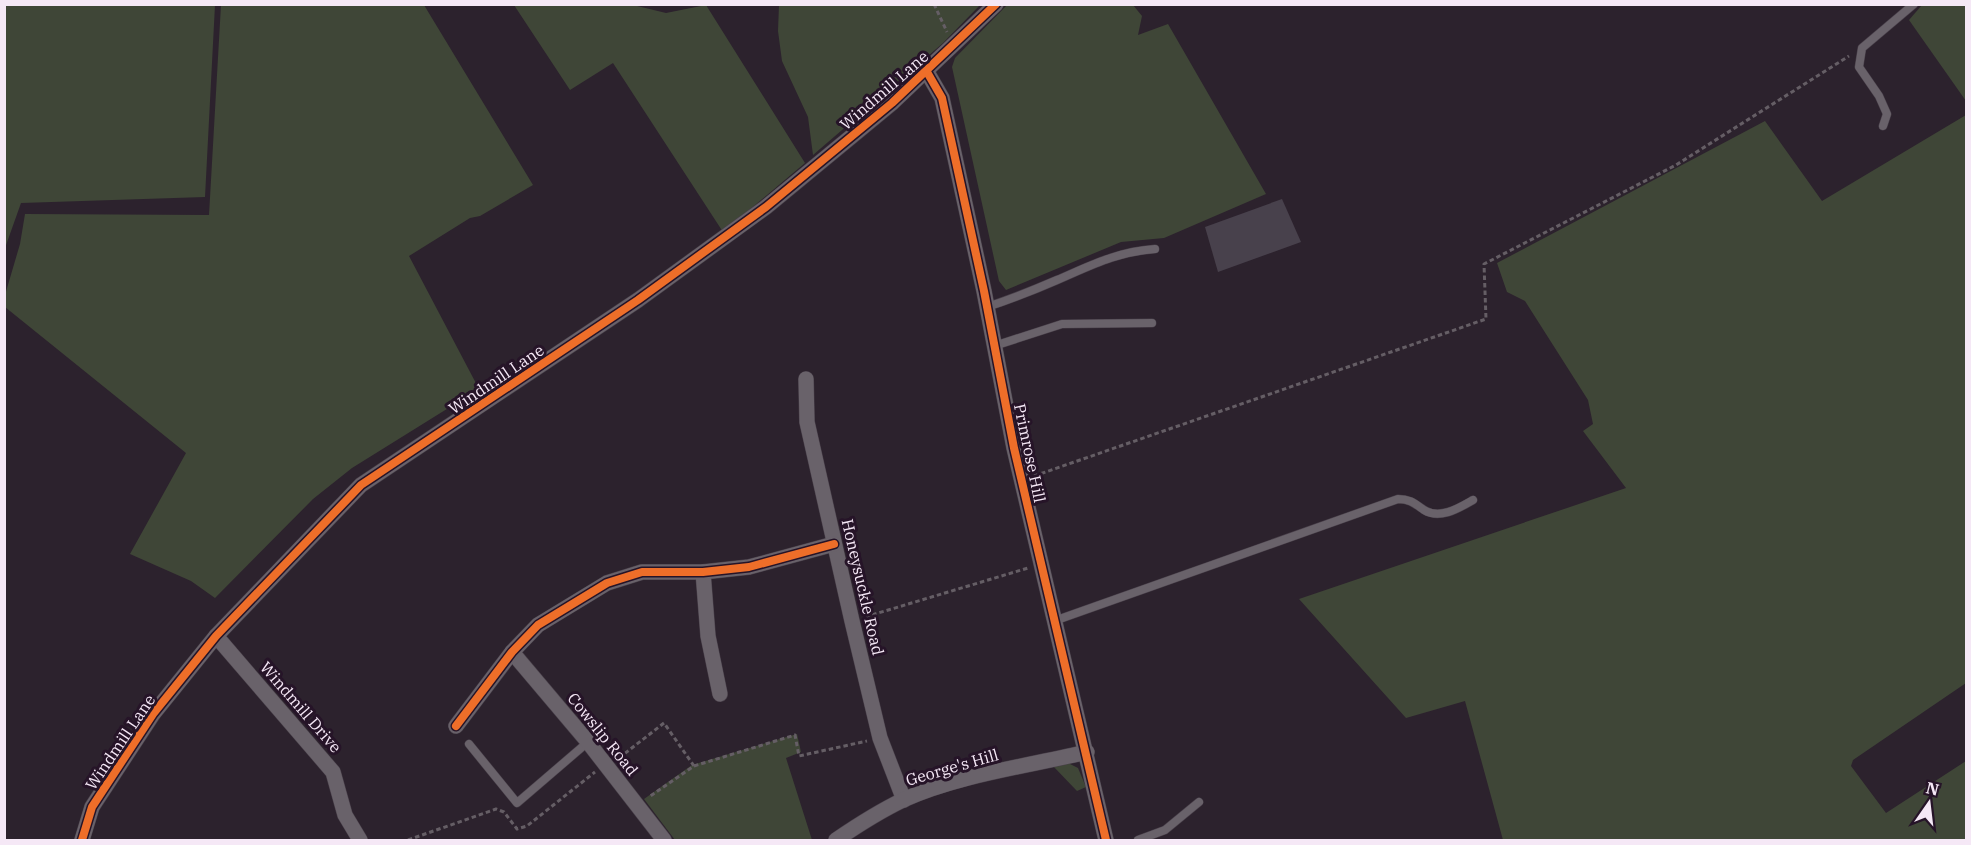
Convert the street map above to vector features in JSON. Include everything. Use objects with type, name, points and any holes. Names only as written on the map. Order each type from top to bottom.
[{"type":"street","name":"Windmill Lane","points":[[82,840],[92,807],[153,714],[216,636],[361,485],[638,300],[757,214],[927,72],[996,4]]},
{"type":"street","name":"Primrose Hill","points":[[927,72],[942,98],[987,307],[1021,481],[1106,840]]},
{"type":"street","name":"Honeysuckle Road","points":[[806,379],[807,422],[834,544],[880,738],[904,800]]},
{"type":"street","points":[[456,726],[512,652],[538,625],[607,583],[642,572],[703,572],[749,567],[834,544]]},
{"type":"street","points":[[703,572],[708,636],[720,694]]},
{"type":"street","name":"Windmill Drive","points":[[216,636],[333,772],[345,815],[360,840]]},
{"type":"street","name":"Cowslip Road","points":[[512,652],[588,742],[601,769],[637,806],[664,840]]},
{"type":"street","name":"George's Hill","points":[[836,840],[863,821],[904,800],[942,786],[1087,752]]},
{"type":"lane","points":[[1883,126],[1887,114],[1879,96],[1859,67],[1862,48],[1914,4]]},
{"type":"lane","points":[[987,307],[1035,290],[1128,251],[1155,249]]},
{"type":"lane","points":[[994,345],[1062,324],[1152,323]]},
{"type":"lane","points":[[1054,621],[1398,499],[1410,499],[1431,513],[1451,511],[1473,500]]},
{"type":"lane","points":[[469,744],[517,803],[588,742]]},
{"type":"lane","points":[[1138,840],[1165,830],[1199,802]]},
{"type":"path","points":[[934,4],[955,46]]},
{"type":"path","points":[[1021,481],[1486,319],[1484,264],[1676,165],[1862,48]]},
{"type":"path","points":[[852,621],[1040,565]]},
{"type":"path","points":[[408,840],[496,809],[504,812],[517,829],[528,826],[664,723],[694,766]]},
{"type":"path","points":[[637,806],[694,766],[795,735],[799,756],[872,740]]},
{"type":"green space","points":[[5,4],[215,5],[205,197],[21,203],[5,248]]},
{"type":"green space","points":[[779,4],[980,5],[943,43],[813,155],[808,117],[782,61],[778,31]]},
{"type":"green space","points":[[1008,4],[1133,5],[1142,16],[1138,35],[1168,24],[1266,194],[1164,238],[1121,242],[1006,290],[999,281],[952,67],[955,58]]},
{"type":"green space","points":[[221,5],[424,5],[533,185],[480,216],[470,218],[409,256],[479,389],[352,468],[313,499],[215,598],[191,581],[130,554],[186,453],[5,307],[5,295],[20,244],[25,214],[209,215]]},
{"type":"green space","points":[[514,5],[633,5],[666,13],[706,5],[805,163],[723,232],[613,63],[570,90]]},
{"type":"green space","points":[[1922,5],[1966,5],[1966,101],[1909,20]]},
{"type":"green space","points":[[1966,115],[1966,683],[1853,760],[1851,766],[1886,813],[1966,761],[1966,840],[1503,840],[1465,701],[1406,718],[1299,599],[1626,488],[1583,431],[1593,424],[1588,400],[1525,301],[1507,292],[1497,263],[1765,121],[1822,201]]},
{"type":"green space","points":[[797,734],[801,752],[786,758],[812,840],[675,840],[644,799],[692,765]]},
{"type":"green space","points":[[1068,763],[1078,768],[1086,787],[1077,791],[1053,766]]},
{"type":"building","points":[[1282,199],[1301,242],[1218,272],[1205,227]]},
{"type":"cycle path","points":[[82,840],[92,807],[153,714],[216,636],[361,485],[638,300],[766,207],[892,103],[996,4]]},
{"type":"cycle path","points":[[927,72],[942,98],[984,291],[1014,448],[1106,840]]},
{"type":"cycle path","points":[[456,726],[512,652],[538,625],[607,583],[642,572],[703,572],[749,567],[834,544]]}]
